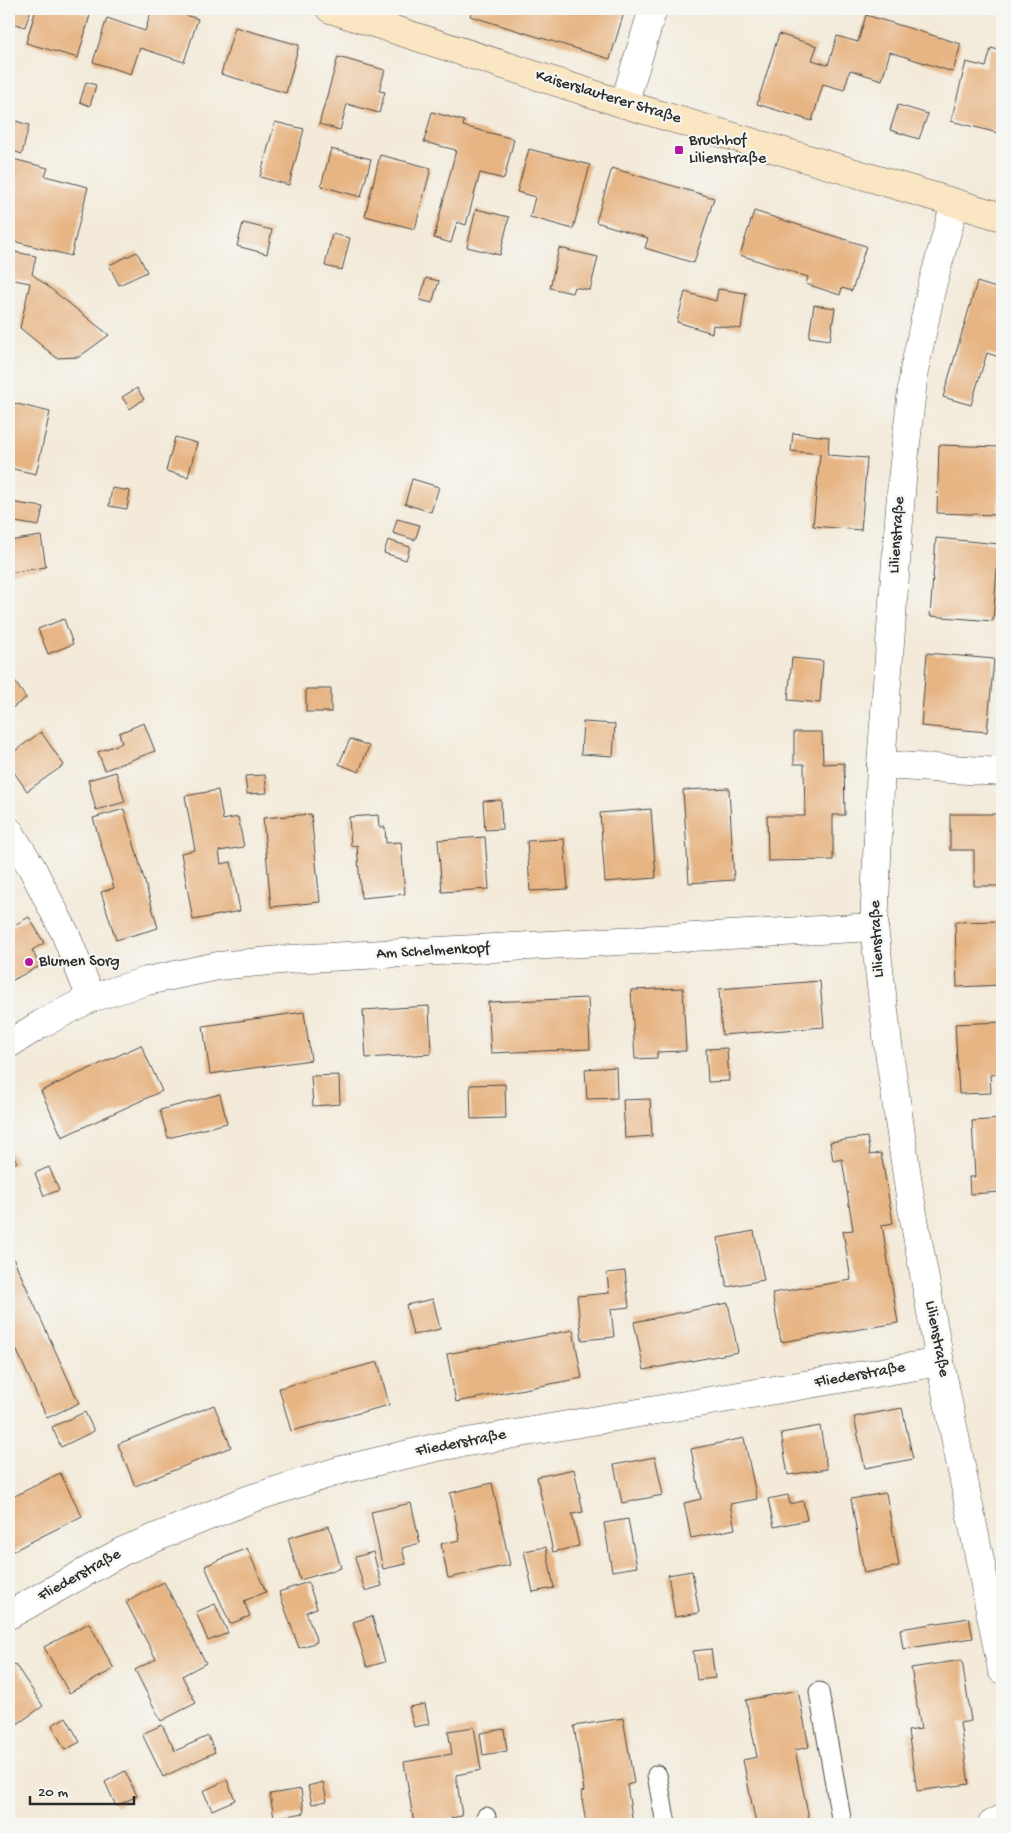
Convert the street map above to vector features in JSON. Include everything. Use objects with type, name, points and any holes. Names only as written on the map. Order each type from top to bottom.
[{"type":"main road","name":"Kaiserslauterer Straße","points":[[330,9],[624,104],[1002,217]]},
{"type":"street","points":[[624,104],[653,9]]},
{"type":"street","name":"Lilienstraße","points":[[955,203],[932,286],[914,370],[902,480],[880,765],[874,927],[888,1044],[909,1187],[940,1362],[1002,1670]]},
{"type":"street","points":[[880,765],[1002,772]]},
{"type":"street","points":[[9,832],[32,868],[65,933],[91,998]]},
{"type":"street","name":"Am Schelmenkopf","points":[[9,1044],[41,1024],[91,998],[147,981],[218,966],[291,959],[874,927]]},
{"type":"street","name":"Fliederstraße","points":[[9,1615],[123,1551],[250,1498],[341,1470],[438,1447],[940,1362]]},
{"type":"street","points":[[992,1824],[1002,1819]]},
{"type":"lane","points":[[819,1692],[842,1824]]},
{"type":"lane","points":[[657,1774],[666,1824]]},
{"type":"building","points":[[14,9],[31,9],[25,27],[10,22]]},
{"type":"building","points":[[36,9],[71,9],[90,15],[78,58],[26,43]]},
{"type":"building","points":[[152,9],[166,9],[198,19],[184,62],[140,48],[131,74],[93,62],[107,18],[145,31]]},
{"type":"building","points":[[472,9],[625,9],[610,59],[470,16]]},
{"type":"building","points":[[866,15],[961,44],[953,72],[890,52],[882,80],[850,70],[844,90],[823,84],[812,121],[757,104],[779,34],[817,46],[812,60],[828,65],[837,36],[858,42]]},
{"type":"building","points":[[235,27],[299,45],[286,93],[221,74]]},
{"type":"building","points":[[991,48],[1002,51],[1002,134],[951,121],[966,62],[986,67]]},
{"type":"building","points":[[338,57],[385,70],[379,91],[385,92],[379,113],[347,104],[340,130],[319,124]]},
{"type":"building","points":[[86,82],[96,85],[90,106],[80,102]]},
{"type":"building","points":[[898,105],[928,114],[919,139],[890,130]]},
{"type":"building","points":[[432,112],[464,121],[463,126],[514,139],[504,179],[480,173],[466,225],[457,222],[451,243],[434,238],[456,150],[424,142]]},
{"type":"building","points":[[9,119],[29,125],[22,154],[9,150]]},
{"type":"building","points":[[275,122],[304,129],[289,185],[260,177]]},
{"type":"building","points":[[331,149],[371,159],[361,197],[321,186]]},
{"type":"building","points":[[529,149],[590,165],[573,229],[530,217],[535,197],[517,192]]},
{"type":"building","points":[[380,155],[431,168],[415,229],[365,216]]},
{"type":"building","points":[[9,158],[48,168],[45,176],[88,187],[71,256],[9,240]]},
{"type":"building","points":[[612,168],[714,198],[694,263],[645,248],[648,238],[596,222]]},
{"type":"building","points":[[476,209],[509,217],[500,255],[467,247]]},
{"type":"building","points":[[754,211],[866,246],[852,291],[842,288],[840,295],[806,284],[808,277],[740,255]]},
{"type":"building","points":[[243,223],[272,230],[267,254],[237,246]]},
{"type":"building","points":[[332,234],[350,238],[342,270],[325,266]]},
{"type":"building","points":[[559,248],[598,257],[590,290],[574,287],[572,293],[550,288]]},
{"type":"building","points":[[9,251],[36,256],[32,274],[109,335],[79,357],[57,358],[20,328],[30,283],[9,279]]},
{"type":"building","points":[[137,252],[147,272],[119,285],[109,265]]},
{"type":"building","points":[[426,278],[439,281],[432,303],[420,300]]},
{"type":"building","points":[[977,282],[1002,290],[1002,358],[987,353],[971,405],[943,397]]},
{"type":"building","points":[[718,289],[746,293],[741,329],[713,325],[712,333],[677,322],[685,292],[716,301]]},
{"type":"building","points":[[814,305],[835,308],[830,340],[809,337]]},
{"type":"building","points":[[137,388],[144,399],[130,409],[122,397]]},
{"type":"building","points":[[9,402],[50,412],[36,474],[9,468]]},
{"type":"building","points":[[793,433],[829,437],[828,455],[867,458],[861,530],[813,526],[820,454],[791,451]]},
{"type":"building","points":[[175,437],[197,443],[188,477],[166,471]]},
{"type":"building","points":[[939,445],[1000,447],[998,515],[937,513]]},
{"type":"building","points":[[412,479],[439,487],[431,512],[405,504]]},
{"type":"building","points":[[112,488],[130,491],[127,509],[109,506]]},
{"type":"building","points":[[9,502],[43,507],[39,526],[9,521]]},
{"type":"building","points":[[397,519],[420,525],[415,540],[393,533]]},
{"type":"building","points":[[41,536],[46,567],[9,573],[9,541]]},
{"type":"building","points":[[936,538],[999,544],[993,621],[930,616]]},
{"type":"building","points":[[388,540],[410,547],[406,560],[384,553]]},
{"type":"building","points":[[64,619],[73,644],[48,654],[38,629]]},
{"type":"building","points":[[927,653],[994,659],[987,732],[921,726]]},
{"type":"building","points":[[792,658],[823,661],[820,703],[788,700]]},
{"type":"building","points":[[9,673],[26,698],[9,710]]},
{"type":"building","points":[[306,689],[331,689],[331,712],[306,712]]},
{"type":"building","points":[[583,722],[615,724],[613,756],[581,754]]},
{"type":"building","points":[[144,723],[155,751],[105,770],[98,752],[122,743],[119,733]]},
{"type":"building","points":[[41,732],[64,765],[27,791],[9,765],[9,755]]},
{"type":"building","points":[[794,732],[822,732],[823,764],[844,763],[845,815],[833,815],[833,860],[768,861],[767,816],[805,816],[804,764],[794,764]]},
{"type":"building","points":[[350,739],[369,746],[359,772],[339,764]]},
{"type":"building","points":[[116,772],[125,802],[96,810],[88,780]]},
{"type":"building","points":[[265,775],[267,793],[247,794],[245,776]]},
{"type":"building","points":[[729,788],[734,880],[689,883],[683,790]]},
{"type":"building","points":[[218,790],[223,820],[238,817],[244,847],[219,851],[221,864],[231,862],[240,911],[193,920],[181,853],[195,850],[185,796]]},
{"type":"building","points":[[501,800],[502,829],[485,830],[483,801]]},
{"type":"building","points":[[124,809],[158,928],[116,940],[101,892],[114,888],[93,818]]},
{"type":"building","points":[[651,809],[656,878],[605,882],[600,813]]},
{"type":"building","points":[[311,814],[320,902],[271,907],[263,818]]},
{"type":"building","points":[[950,814],[1002,814],[1002,886],[974,886],[974,850],[950,850]]},
{"type":"building","points":[[378,815],[379,827],[385,827],[386,843],[401,842],[405,894],[361,898],[357,845],[351,846],[349,817]]},
{"type":"building","points":[[485,837],[489,889],[442,892],[438,840]]},
{"type":"building","points":[[564,839],[568,889],[530,891],[527,841]]},
{"type":"building","points":[[29,917],[44,943],[32,950],[40,966],[9,982],[9,928]]},
{"type":"building","points":[[1002,921],[1002,985],[957,987],[955,922]]},
{"type":"building","points":[[820,981],[824,1027],[722,1035],[719,989]]},
{"type":"building","points":[[683,988],[686,1051],[657,1052],[657,1058],[635,1059],[631,990]]},
{"type":"building","points":[[588,998],[590,1049],[491,1053],[488,1002]]},
{"type":"building","points":[[429,1006],[431,1054],[366,1058],[363,1010]]},
{"type":"building","points":[[304,1012],[311,1060],[210,1074],[203,1026]]},
{"type":"building","points":[[1002,1022],[1002,1074],[990,1075],[991,1093],[959,1094],[955,1024]]},
{"type":"building","points":[[141,1045],[162,1091],[62,1137],[41,1091]]},
{"type":"building","points":[[727,1048],[729,1081],[708,1082],[706,1049]]},
{"type":"building","points":[[616,1067],[617,1098],[587,1099],[585,1069]]},
{"type":"building","points":[[339,1075],[340,1104],[313,1106],[311,1076]]},
{"type":"building","points":[[505,1084],[506,1118],[471,1119],[470,1085]]},
{"type":"building","points":[[220,1094],[227,1123],[168,1138],[160,1110]]},
{"type":"building","points":[[650,1099],[652,1136],[625,1138],[623,1100]]},
{"type":"building","points":[[1002,1119],[1002,1192],[970,1194],[969,1177],[975,1177],[972,1121]]},
{"type":"building","points":[[867,1137],[870,1155],[881,1153],[893,1223],[882,1225],[898,1323],[781,1342],[772,1293],[851,1280],[843,1231],[853,1230],[842,1159],[833,1161],[830,1142]]},
{"type":"building","points":[[9,1149],[17,1162],[9,1167]]},
{"type":"building","points":[[49,1167],[59,1190],[44,1196],[35,1173]]},
{"type":"building","points":[[754,1231],[764,1280],[727,1287],[717,1238]]},
{"type":"building","points":[[9,1249],[79,1403],[47,1418],[9,1333]]},
{"type":"building","points":[[625,1271],[629,1307],[611,1309],[614,1337],[582,1340],[577,1296],[609,1293],[607,1273]]},
{"type":"building","points":[[433,1299],[440,1329],[413,1335],[406,1305]]},
{"type":"building","points":[[728,1303],[738,1352],[644,1370],[634,1322]]},
{"type":"building","points":[[573,1330],[582,1378],[456,1402],[447,1354]]},
{"type":"building","points":[[378,1362],[389,1405],[291,1431],[279,1388]]},
{"type":"building","points":[[214,1405],[231,1447],[135,1486],[118,1444]]},
{"type":"building","points":[[902,1408],[913,1459],[865,1468],[854,1417]]},
{"type":"building","points":[[85,1412],[94,1431],[61,1447],[52,1427]]},
{"type":"building","points":[[820,1426],[827,1469],[788,1475],[781,1433]]},
{"type":"building","points":[[744,1438],[757,1499],[730,1504],[735,1529],[691,1538],[684,1503],[701,1499],[691,1449]]},
{"type":"building","points":[[655,1457],[663,1495],[622,1503],[614,1465]]},
{"type":"building","points":[[574,1469],[583,1512],[572,1514],[579,1546],[553,1552],[537,1477]]},
{"type":"building","points":[[60,1473],[82,1516],[9,1553],[9,1499]]},
{"type":"building","points":[[492,1483],[510,1565],[448,1578],[441,1544],[460,1540],[450,1493]]},
{"type":"building","points":[[886,1493],[899,1566],[864,1573],[851,1499]]},
{"type":"building","points":[[788,1495],[790,1504],[803,1501],[807,1520],[774,1527],[768,1499]]},
{"type":"building","points":[[411,1503],[420,1543],[402,1548],[406,1564],[383,1569],[371,1512]]},
{"type":"building","points":[[628,1519],[637,1567],[612,1571],[604,1523]]},
{"type":"building","points":[[329,1526],[341,1568],[300,1580],[288,1538]]},
{"type":"building","points":[[546,1547],[554,1588],[533,1592],[524,1551]]},
{"type":"building","points":[[247,1548],[266,1592],[244,1601],[250,1616],[230,1624],[205,1566]]},
{"type":"building","points":[[373,1552],[382,1586],[365,1591],[355,1557]]},
{"type":"building","points":[[692,1571],[699,1613],[675,1617],[668,1575]]},
{"type":"building","points":[[164,1582],[206,1663],[182,1676],[196,1703],[161,1721],[135,1670],[156,1659],[126,1602]]},
{"type":"building","points":[[308,1582],[317,1608],[306,1612],[317,1642],[299,1648],[279,1592]]},
{"type":"building","points":[[215,1604],[228,1633],[208,1641],[196,1612]]},
{"type":"building","points":[[372,1616],[385,1662],[367,1667],[353,1622]]},
{"type":"building","points":[[969,1618],[973,1638],[903,1649],[900,1629]]},
{"type":"building","points":[[89,1623],[114,1669],[69,1693],[44,1647]]},
{"type":"building","points":[[711,1649],[715,1678],[697,1680],[693,1651]]},
{"type":"building","points":[[962,1660],[971,1721],[960,1723],[969,1784],[917,1791],[908,1731],[921,1729],[911,1668]]},
{"type":"building","points":[[15,1664],[43,1706],[9,1730],[9,1668]]},
{"type":"building","points":[[798,1690],[809,1747],[795,1750],[810,1824],[756,1824],[743,1760],[757,1757],[746,1700]]},
{"type":"building","points":[[425,1704],[429,1724],[414,1727],[409,1707]]},
{"type":"building","points":[[66,1717],[80,1742],[65,1750],[52,1725]]},
{"type":"building","points":[[623,1718],[634,1783],[627,1785],[633,1824],[586,1824],[581,1792],[584,1791],[574,1726]]},
{"type":"building","points":[[162,1725],[175,1751],[208,1736],[215,1752],[163,1777],[142,1734]]},
{"type":"building","points":[[474,1727],[481,1770],[456,1775],[462,1816],[451,1818],[453,1824],[414,1824],[404,1762],[452,1754],[448,1731]]},
{"type":"building","points":[[504,1729],[507,1751],[483,1755],[480,1733]]},
{"type":"building","points":[[125,1771],[137,1796],[116,1806],[105,1782]]},
{"type":"building","points":[[227,1780],[235,1800],[212,1810],[203,1791]]},
{"type":"building","points":[[323,1782],[327,1801],[312,1804],[308,1786]]},
{"type":"building","points":[[301,1789],[304,1813],[274,1818],[270,1794]]},
{"type":"place","name":"Bruchhof Lilienstraße","points":[[679,150]]},
{"type":"place","name":"Blumen Sorg","points":[[29,962]]}]
